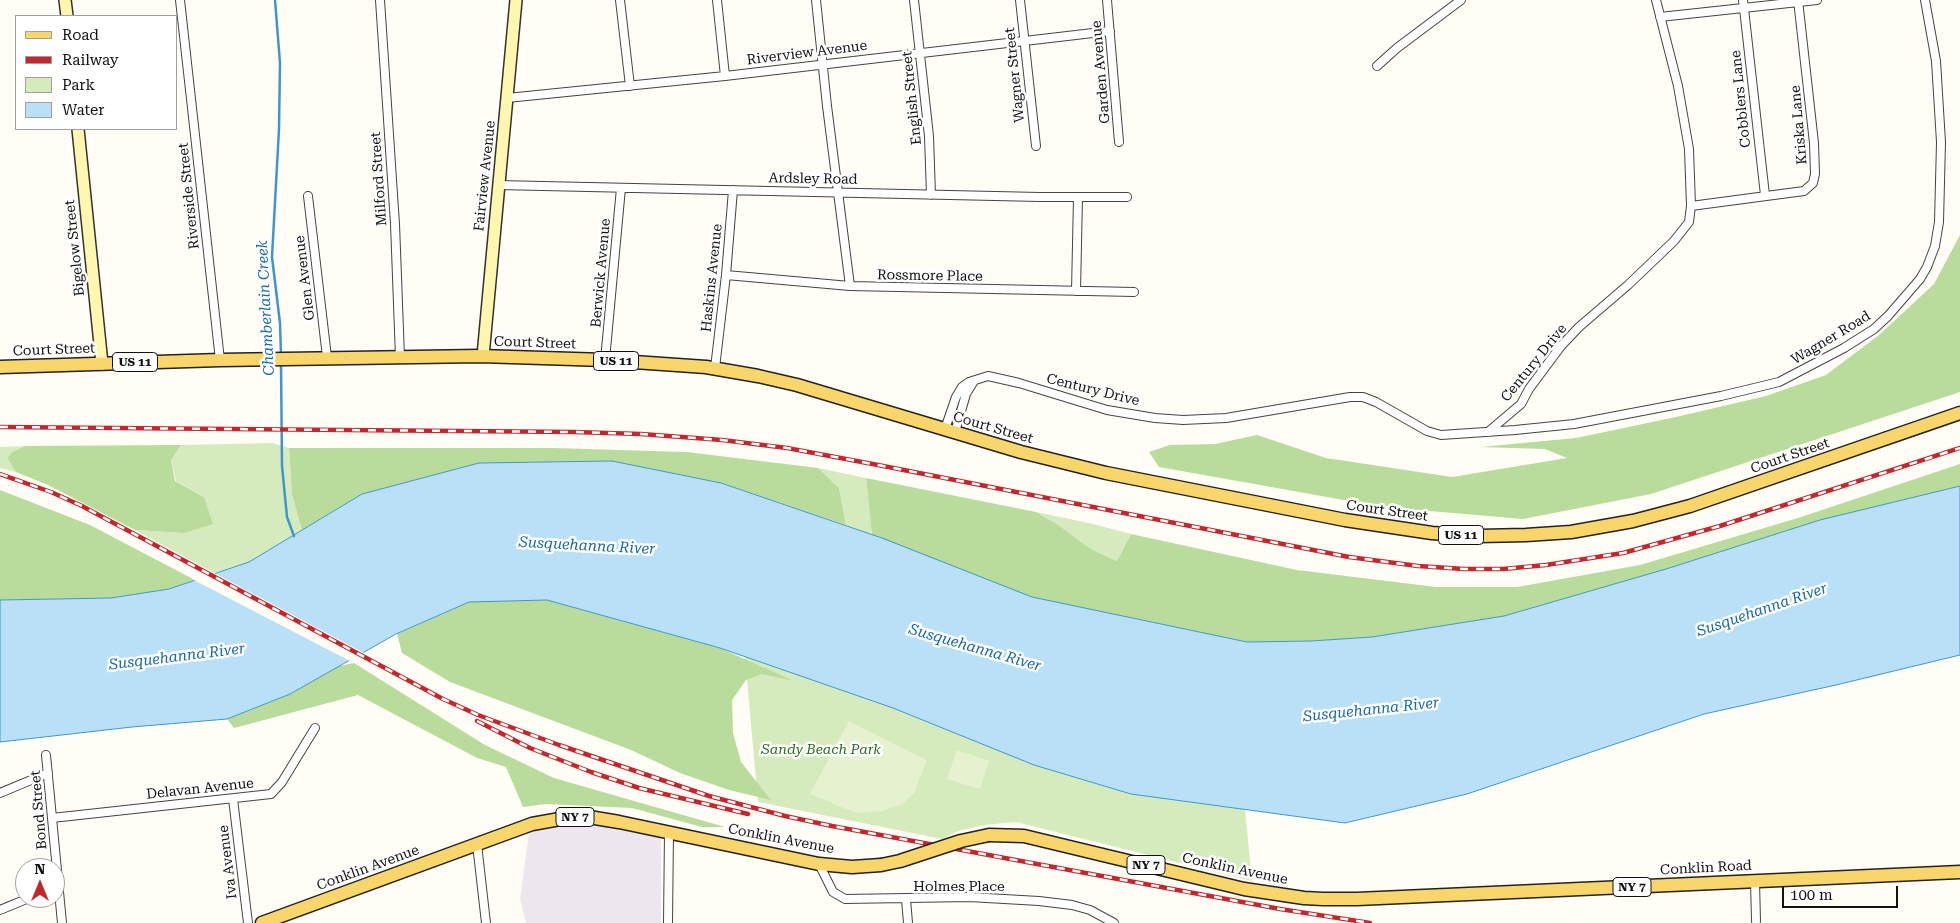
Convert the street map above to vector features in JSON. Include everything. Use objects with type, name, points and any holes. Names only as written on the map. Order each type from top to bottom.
[{"type":"main road","name":"Court Street","points":[[0,367],[290,358],[484,356],[605,360],[715,368],[797,384],[950,431],[1084,468],[1345,520],[1432,533],[1504,536],[1571,532],[1661,514],[1690,506],[1960,414]]},
{"type":"main road","name":"Conklin Avenue","points":[[262,923],[282,919],[532,824],[571,817],[588,817],[619,822],[819,864],[852,867],[881,865],[900,861],[961,841],[989,835],[1024,836],[1244,889],[1304,898]]},
{"type":"main road","name":"Conklin Road","points":[[1304,898],[1357,900],[1960,872]]},
{"type":"street","points":[[65,0],[67,15]]},
{"type":"street","name":"Riverside Street","points":[[180,0],[220,360]]},
{"type":"street","name":"Milford Street","points":[[380,0],[395,224],[400,357]]},
{"type":"street","name":"Fairview Avenue","points":[[484,356],[516,0]]},
{"type":"street","points":[[620,0],[630,86]]},
{"type":"street","points":[[717,0],[725,76]]},
{"type":"street","points":[[816,0],[822,64],[850,286]]},
{"type":"street","name":"English Street","points":[[914,0],[929,136],[932,194]]},
{"type":"street","name":"Wagner Street","points":[[1020,0],[1036,146]]},
{"type":"street","name":"Garden Avenue","points":[[1107,0],[1119,142]]},
{"type":"street","points":[[1377,66],[1404,42],[1461,0]]},
{"type":"street","name":"Century Drive","points":[[950,431],[959,391],[965,384],[974,380],[983,377],[993,377],[1107,410],[1147,417],[1183,420],[1226,418],[1350,397],[1363,397],[1376,402],[1433,434],[1488,432],[1521,404],[1556,353],[1579,327],[1628,285],[1674,241],[1689,222],[1691,206],[1689,149],[1678,86],[1656,0]]},
{"type":"street","points":[[1660,17],[1744,4],[1817,0]]},
{"type":"street","name":"Wagner Road","points":[[1488,432],[1574,424],[1721,396],[1779,382],[1844,348],[1874,329],[1888,316],[1910,293],[1927,267],[1935,246],[1939,222],[1941,142],[1936,61],[1925,0]]},
{"type":"street","name":"Kriska Lane","points":[[1691,206],[1804,190],[1813,183],[1815,174],[1809,95],[1798,1]]},
{"type":"street","name":"Cobblers Lane","points":[[1744,4],[1748,60],[1765,196]]},
{"type":"street","name":"Riverview Avenue","points":[[507,98],[725,76],[1110,31]]},
{"type":"street","name":"Bigelow Street","points":[[78,130],[102,364]]},
{"type":"street","name":"Ardsley Road","points":[[498,185],[1127,197]]},
{"type":"street","name":"Berwick Avenue","points":[[605,360],[621,188]]},
{"type":"street","name":"Haskins Avenue","points":[[715,368],[726,275],[733,190]]},
{"type":"street","name":"Glen Avenue","points":[[308,196],[327,358]]},
{"type":"street","points":[[1076,291],[1078,197]]},
{"type":"street","name":"Rossmore Place","points":[[726,275],[850,286],[1134,292]]},
{"type":"street","name":"Delavan Avenue","points":[[52,818],[271,794],[282,782],[315,728]]},
{"type":"street","name":"Bond Street","points":[[46,755],[55,858]]},
{"type":"street","points":[[0,792],[48,773]]},
{"type":"street","name":"Iva Avenue","points":[[233,799],[248,923]]},
{"type":"street","points":[[668,923],[669,832]]},
{"type":"street","points":[[477,844],[486,923]]},
{"type":"street","name":"Holmes Place","points":[[819,864],[833,892],[845,899],[969,897],[1039,901],[1072,905],[1090,910],[1114,923]]},
{"type":"street","points":[[1755,881],[1756,920]]},
{"type":"street","points":[[906,899],[908,923]]},
{"type":"street","points":[[0,910],[15,904]]},
{"type":"street","name":"Bond Street","points":[[60,908],[62,923]]},
{"type":"shaded area","points":[[578,823],[602,825],[661,836],[661,923],[526,923],[520,899],[529,832],[554,825]]},
{"type":"green space","points":[[1960,235],[1960,392],[1651,494],[1523,519],[1383,507],[1159,467],[1149,452],[1170,445],[1215,444],[1257,435],[1326,458],[1452,477],[1567,458],[1545,449],[1480,447],[1576,438],[1766,396],[1826,375],[1879,335],[1934,284]]},
{"type":"green space","points":[[272,443],[289,448],[292,495],[302,530],[249,562],[214,573],[135,530],[184,533],[204,497],[176,481],[171,460],[181,445]]},
{"type":"green space","points":[[181,445],[171,460],[175,481],[204,497],[213,524],[184,533],[135,530],[48,485],[16,472],[7,458],[12,452],[25,446]]},
{"type":"green space","points":[[25,446],[12,452],[7,458],[16,472],[0,468],[0,447]]},
{"type":"green space","points":[[289,448],[553,448],[687,452],[818,468],[839,488],[846,525],[721,483],[612,461],[479,463],[362,494],[302,530],[292,495]]},
{"type":"green space","points":[[1960,464],[1960,486],[1820,520],[1666,569],[1504,616],[1372,637],[1311,641],[1247,642],[1032,597],[872,535],[866,478],[1036,512],[1057,524],[1091,549],[1117,561],[1131,534],[1297,570],[1436,587],[1517,587],[1640,565],[1798,518]]},
{"type":"green space","points":[[818,468],[866,478],[872,535],[846,525],[839,488]]},
{"type":"green space","points":[[0,490],[90,525],[195,580],[169,589],[111,598],[0,600]]},
{"type":"green space","points":[[1036,512],[1131,534],[1117,561],[1091,549],[1057,524]]},
{"type":"green space","points":[[547,600],[720,648],[794,681],[762,674],[746,680],[732,700],[733,733],[741,762],[771,800],[729,790],[680,773],[631,750],[450,682],[402,653],[397,634],[469,602]]},
{"type":"green space","name":"Sandy Beach Park","points":[[745,657],[893,708],[1034,765],[1131,794],[1245,809],[1252,881],[1016,822],[984,825],[958,831],[942,839],[758,802]]},
{"type":"green space","points":[[354,663],[485,745],[554,778],[725,827],[702,827],[632,808],[546,804],[523,807],[506,767],[477,758],[358,695],[234,728],[227,719],[290,694],[339,666]]},
{"type":"green space","points":[[849,721],[927,760],[914,793],[902,804],[882,811],[856,813],[810,794]]},
{"type":"green space","points":[[957,750],[989,761],[980,789],[947,779]]},
{"type":"water","name":"Susquehanna River","points":[[612,461],[721,483],[882,538],[1032,597],[1247,642],[1311,641],[1372,637],[1504,616],[1666,569],[1820,520],[1960,486],[1960,655],[1704,714],[1467,794],[1345,823],[1131,794],[1034,765],[893,708],[720,648],[547,600],[469,602],[396,634],[290,694],[227,719],[132,727],[0,742],[0,600],[111,598],[169,589],[249,562],[362,494],[479,463]]},
{"type":"pier","points":[[211,572],[366,654],[352,662],[192,579]]},
{"type":"waterway","name":"Chamberlain Creek","points":[[275,0],[280,63],[279,129],[272,257],[280,323],[281,355]]},
{"type":"waterway","name":"Chamberlain Creek","points":[[281,363],[282,466],[287,517],[294,536]]},
{"type":"railway","points":[[0,427],[574,432],[641,434],[722,440],[787,448],[1349,557],[1418,566],[1464,569],[1503,569],[1546,565],[1623,553],[1720,526],[1960,448]]},
{"type":"railway","points":[[0,474],[51,492],[82,506],[443,699],[478,715],[559,745],[709,796],[832,826],[1280,909],[1370,923]]},
{"type":"railway","points":[[477,721],[530,748],[591,772],[639,788],[748,814]]}]
